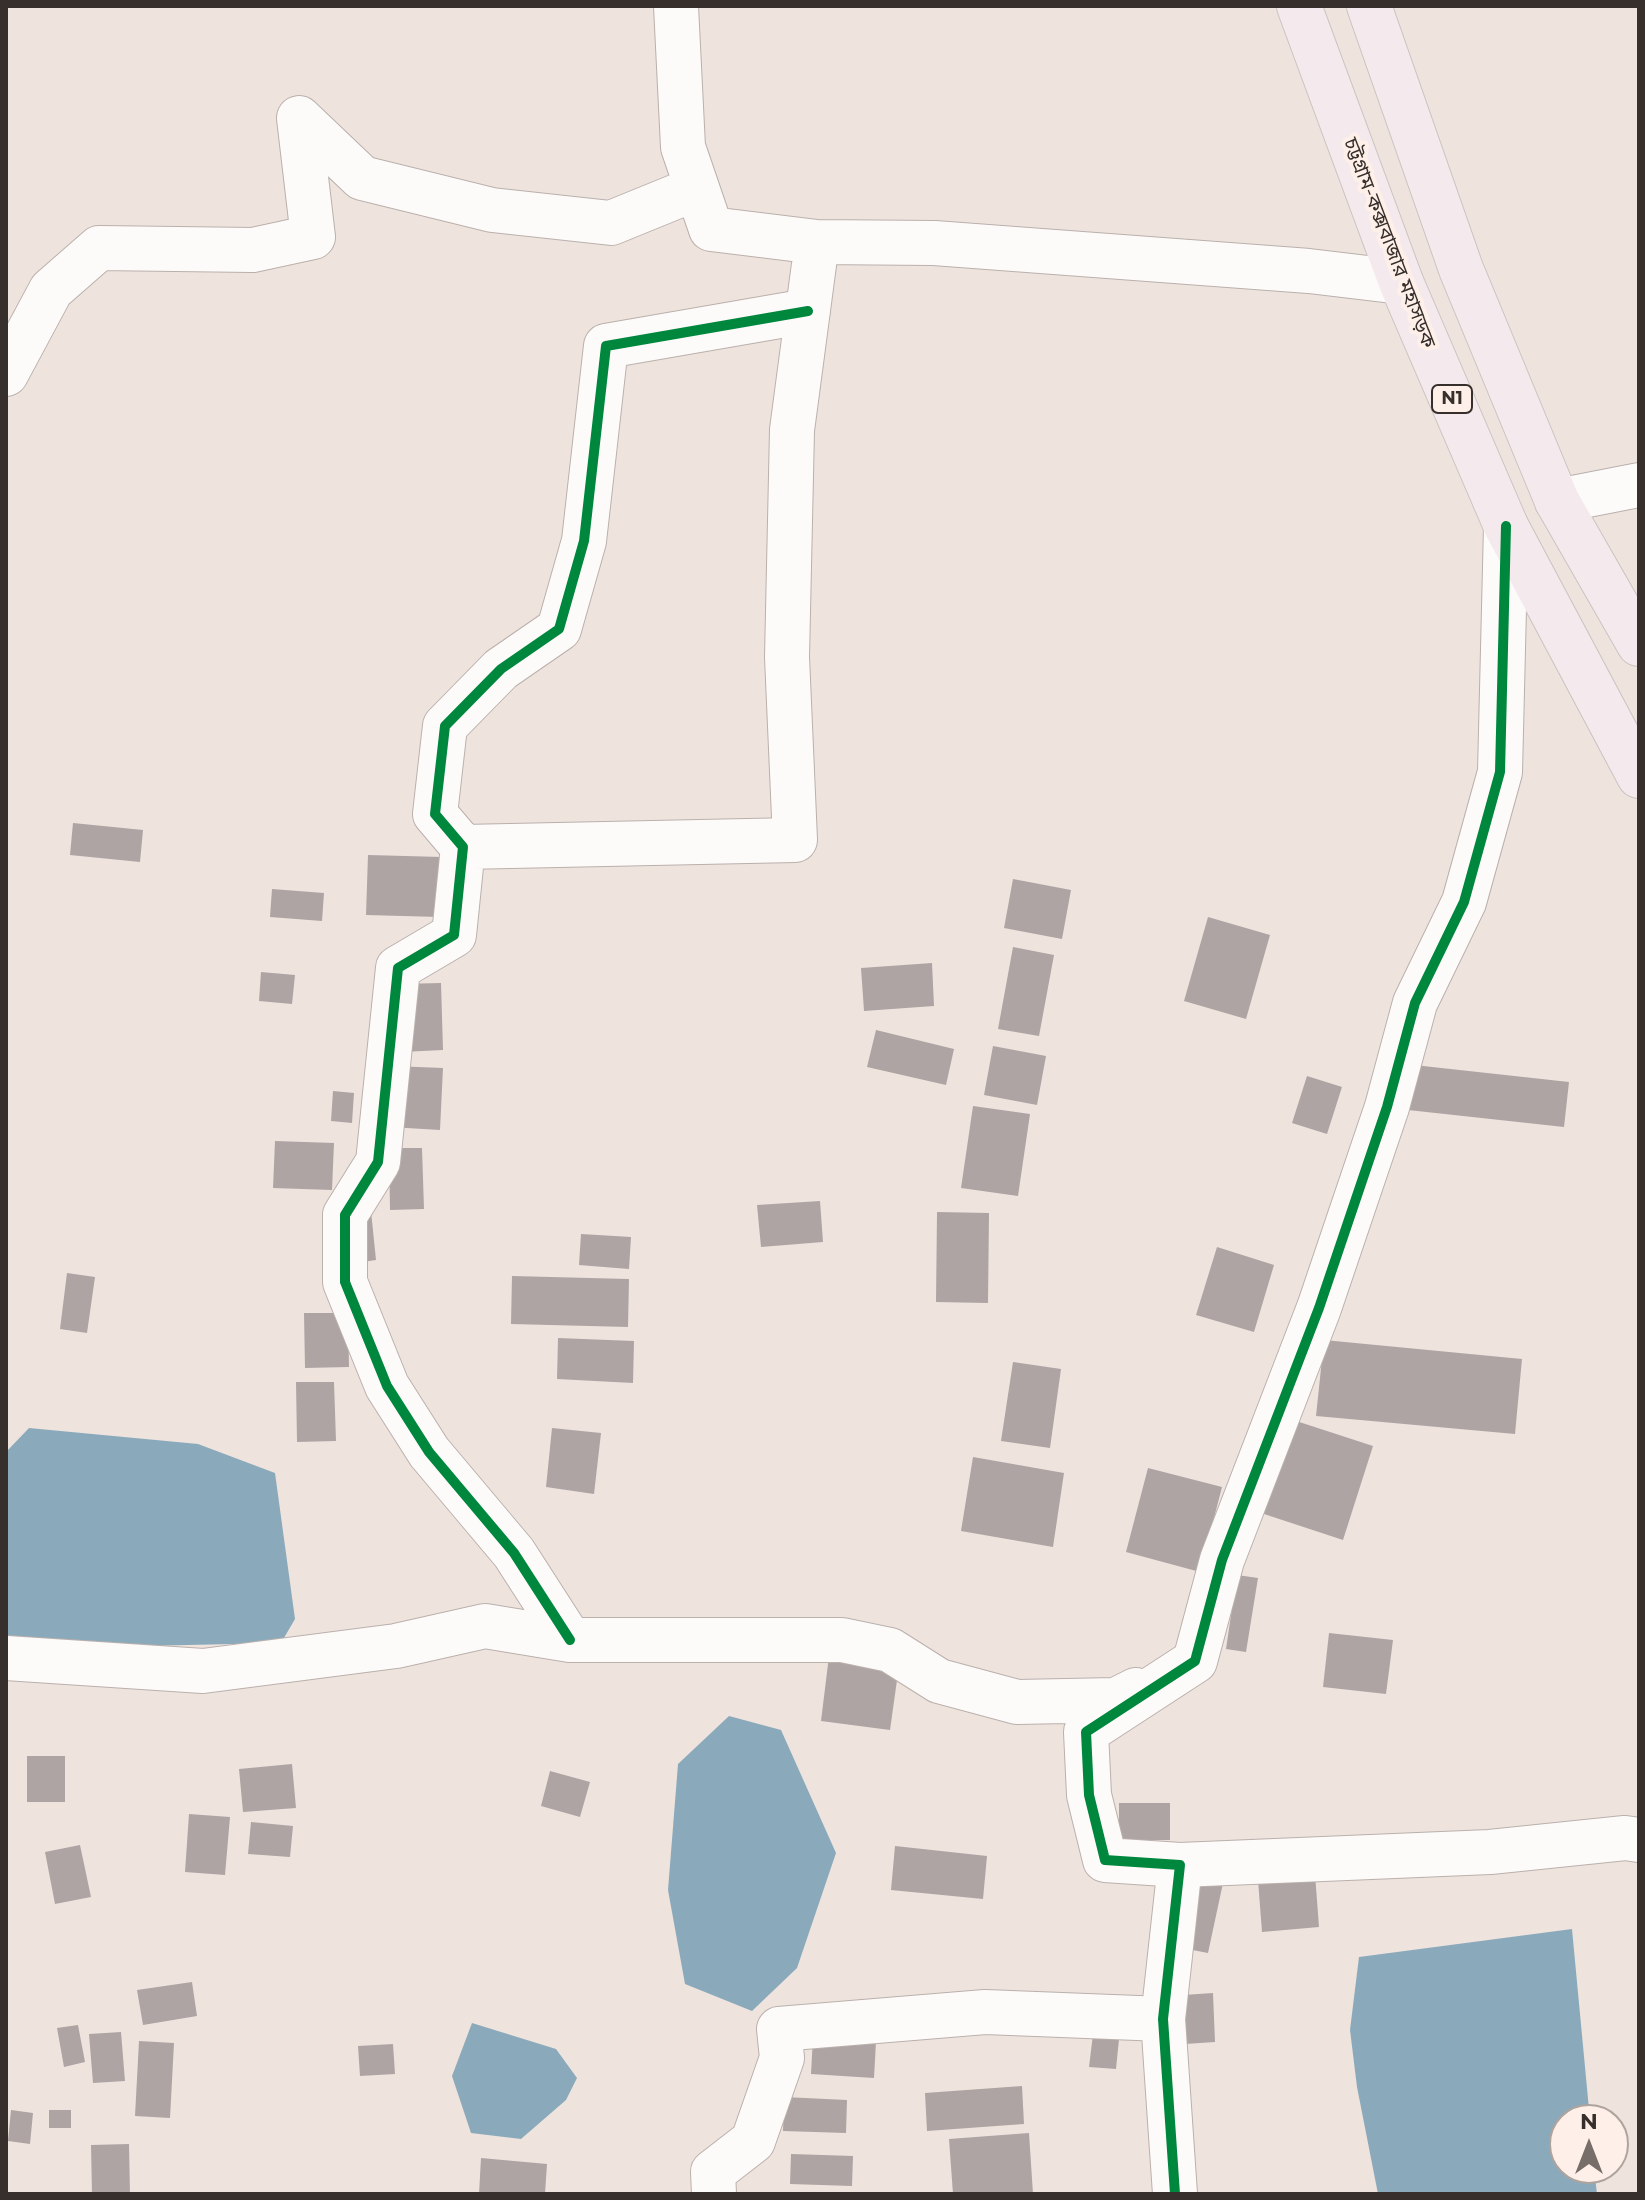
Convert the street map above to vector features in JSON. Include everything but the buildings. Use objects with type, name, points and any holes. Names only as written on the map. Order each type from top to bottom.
[{"type":"highway","name":"চট্টগ্রাম-কক্সবাজার মহাসড়ক","points":[[1299,6],[1401,282],[1506,526],[1639,776]]},
{"type":"highway","points":[[1369,6],[1461,269],[1557,501],[1639,644]]},
{"type":"street","points":[[676,6],[683,147],[711,229],[817,242],[934,243],[1309,271],[1401,282]]},
{"type":"street","points":[[6,374],[51,290],[99,248],[253,250],[313,237],[299,118],[362,178],[492,210],[611,223],[697,188]]},
{"type":"street","points":[[463,847],[795,840],[787,657],[791,445],[817,242]]},
{"type":"street","points":[[570,1640],[514,1553],[429,1452],[387,1386],[345,1282],[345,1215],[378,1162],[398,968],[454,935],[463,847],[435,814],[445,726],[501,669],[559,629],[584,541],[606,346],[808,311]]},
{"type":"street","points":[[1557,501],[1639,485]]},
{"type":"street","points":[[1506,526],[1500,772],[1464,902],[1415,1003],[1387,1107],[1324,1293],[1222,1560],[1195,1661],[1086,1732],[1089,1795],[1105,1860],[1180,1865],[1490,1852],[1625,1838],[1639,1840]]},
{"type":"street","points":[[6,1658],[203,1671],[396,1646],[485,1626],[570,1640],[842,1640],[890,1650],[939,1681],[1017,1702],[1116,1700],[1195,1661]]},
{"type":"street","points":[[1175,2194],[1163,2019],[1180,1865]]},
{"type":"street","points":[[714,2194],[713,2172],[753,2141],[782,2058],[779,2029],[985,2012],[1163,2019]]},
{"type":"water","points":[[29,1428],[198,1444],[275,1473],[295,1619],[281,1643],[93,1647],[6,1641],[6,1452]]},
{"type":"water","points":[[729,1716],[781,1730],[836,1853],[797,1968],[752,2011],[685,1984],[668,1890],[678,1764]]},
{"type":"water","points":[[1572,1929],[1588,2104],[1549,2104],[1549,2184],[1596,2184],[1597,2194],[1378,2194],[1357,2087],[1350,2030],[1359,1957]]},
{"type":"water","points":[[472,2023],[556,2049],[577,2078],[566,2100],[521,2139],[471,2133],[452,2076]]},
{"type":"cycle path","points":[[570,1640],[514,1553],[429,1452],[387,1386],[345,1282],[345,1215],[378,1162],[398,968],[454,935],[463,847],[435,814],[445,726],[501,669],[559,629],[584,541],[606,346],[808,311]]},
{"type":"cycle path","points":[[1175,2194],[1163,2019],[1180,1865],[1105,1860],[1089,1795],[1086,1732],[1195,1661],[1222,1560],[1319,1308],[1387,1107],[1415,1003],[1464,902],[1500,772],[1506,526]]}]
